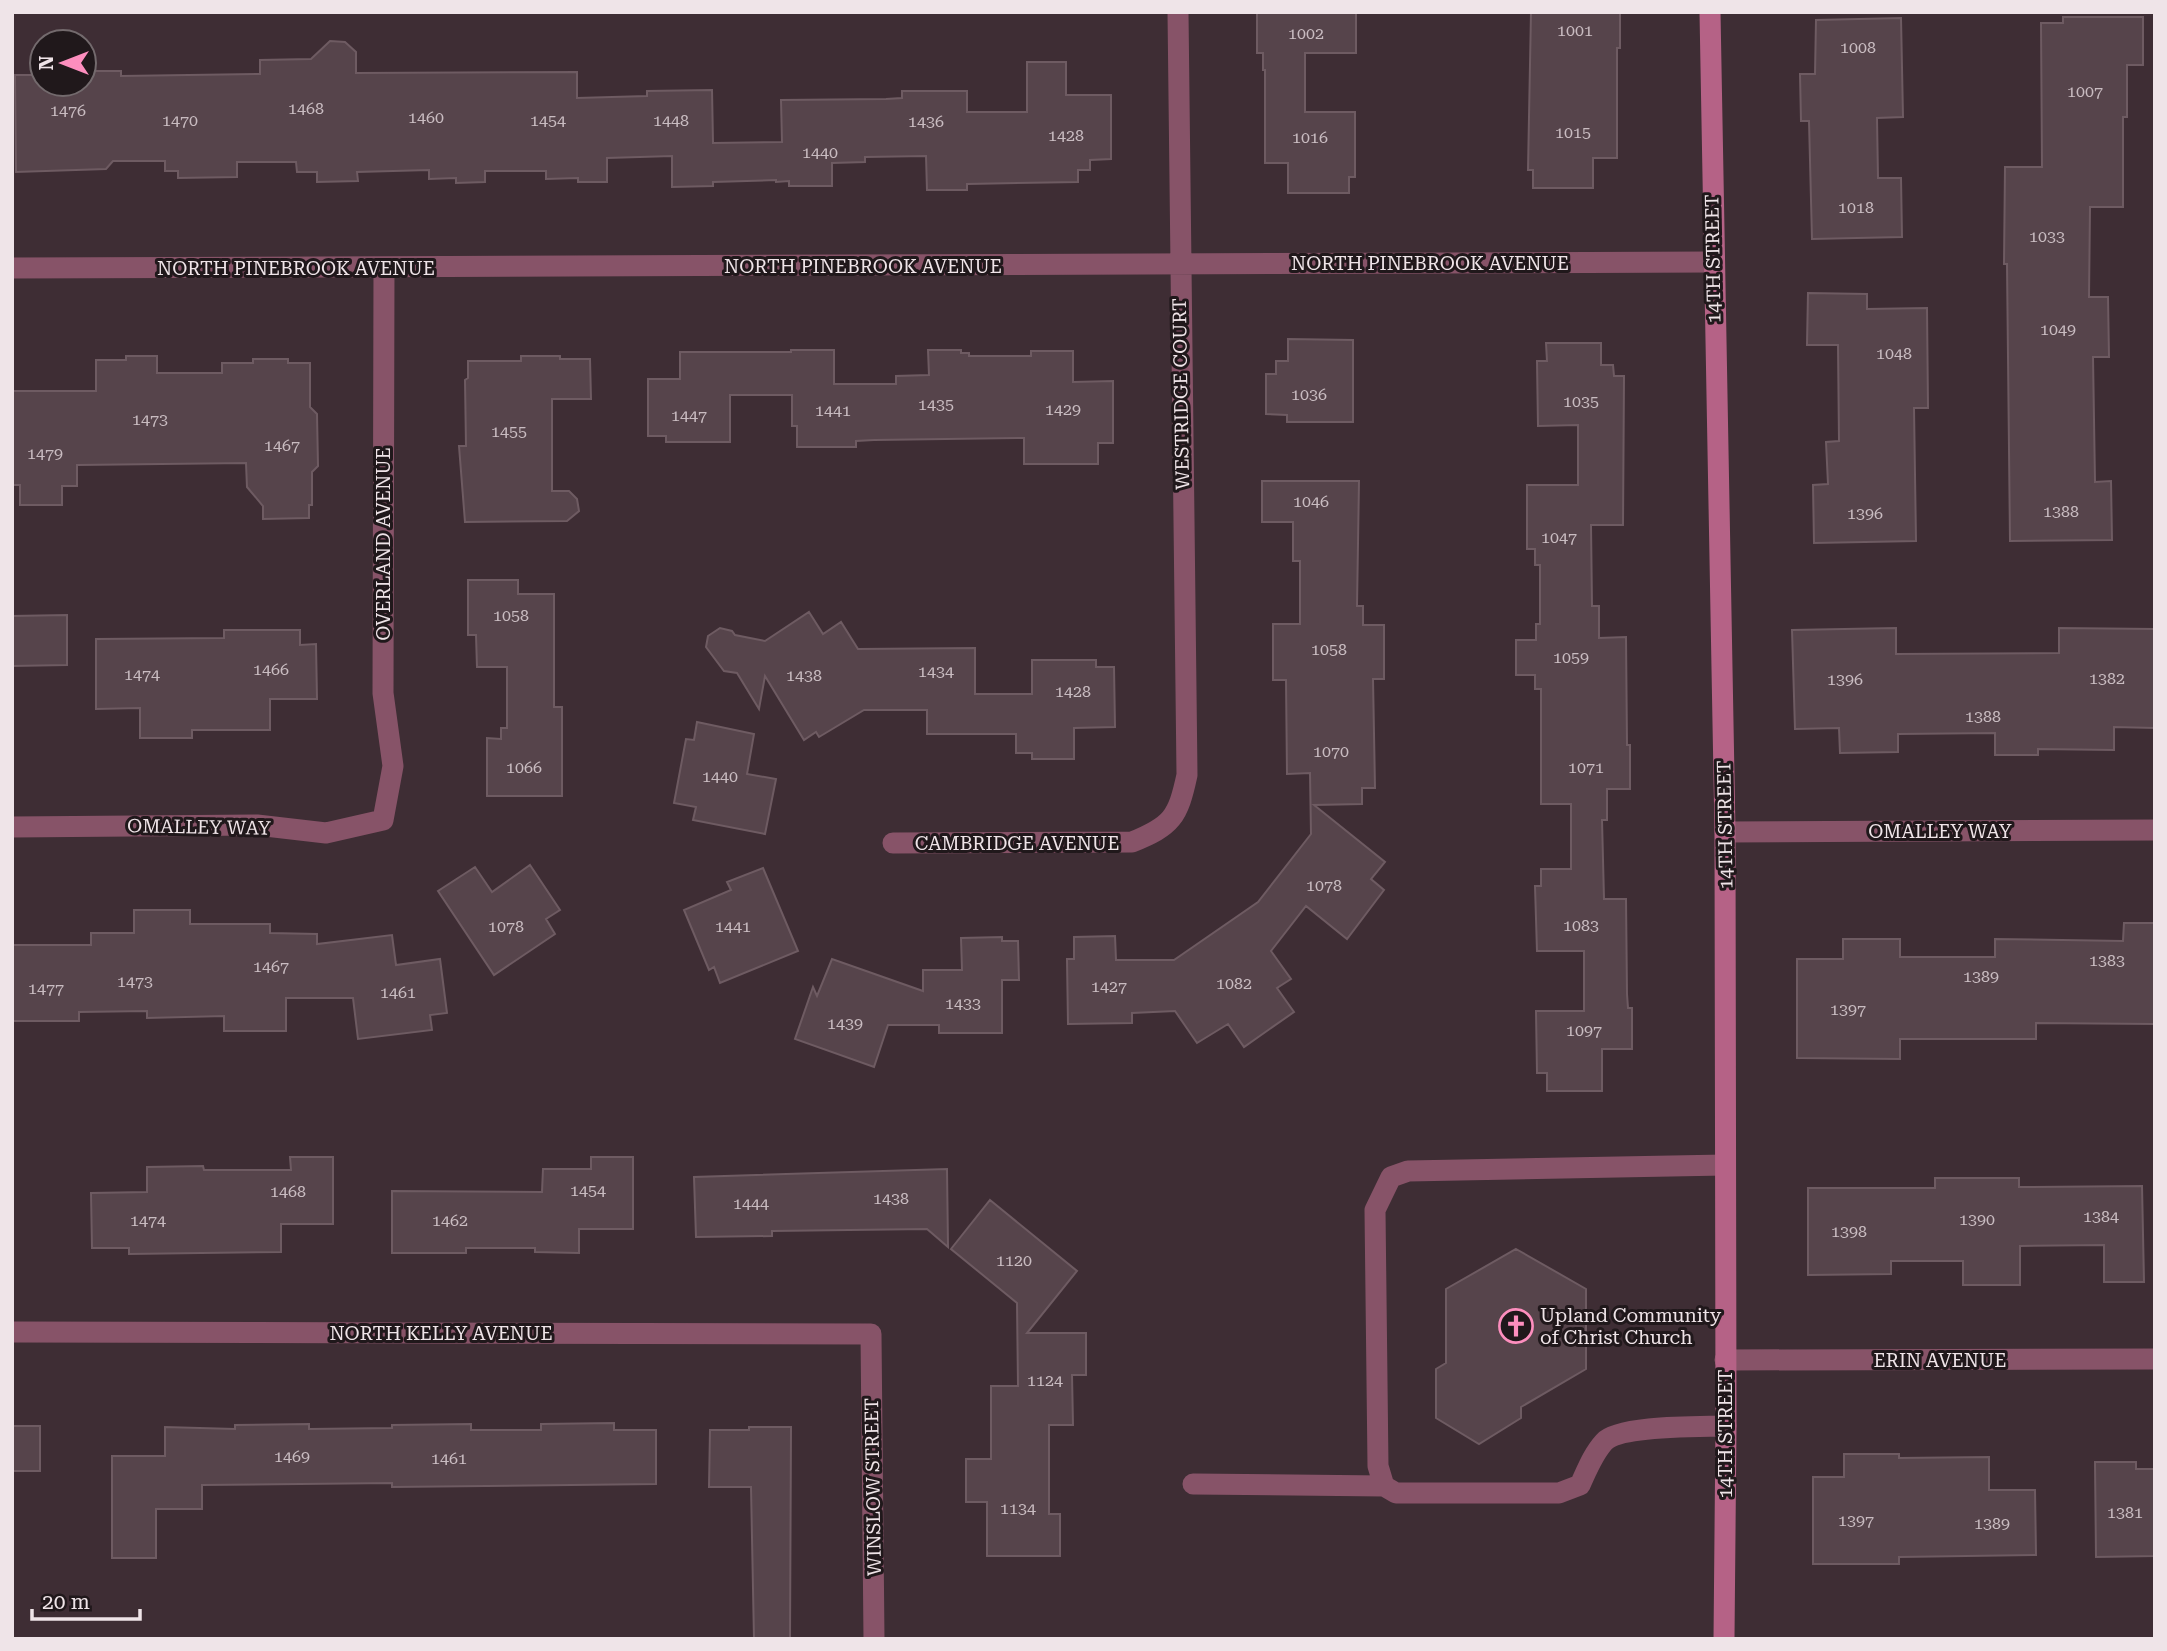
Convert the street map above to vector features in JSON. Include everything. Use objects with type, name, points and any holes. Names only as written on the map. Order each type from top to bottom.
[{"type":"street","name":"WESTRIDGE COURT","points":[[1178,12],[1187,775]]},
{"type":"street","name":"14TH STREET","points":[[1710,12],[1726,832],[1724,1639]]},
{"type":"street","name":"NORTH PINEBROOK AVENUE","points":[[12,268],[1713,262]]},
{"type":"street","name":"OVERLAND AVENUE","points":[[383,820],[393,766],[383,693],[384,267]]},
{"type":"street","name":"CAMBRIDGE AVENUE","points":[[893,843],[1132,842],[1153,834],[1173,819],[1182,799],[1187,775]]},
{"type":"street","name":"OMALLEY WAY","points":[[12,827],[257,825],[326,833],[383,820]]},
{"type":"street","name":"OMALLEY WAY","points":[[1726,832],[2155,830]]},
{"type":"street","points":[[1384,1486],[1378,1466],[1375,1210],[1391,1177],[1408,1171],[1726,1165]]},
{"type":"street","name":"NORTH KELLY AVENUE","points":[[12,1332],[871,1335]]},
{"type":"street","name":"WINSLOW STREET","points":[[871,1335],[874,1639]]},
{"type":"street","name":"ERIN AVENUE","points":[[1726,1360],[2155,1359]]},
{"type":"street","points":[[1193,1484],[1384,1486],[1396,1493],[1559,1493],[1580,1485],[1605,1439],[1629,1430],[1726,1426]]},
{"type":"building","points":[[1356,12],[1356,53],[1305,53],[1305,112],[1355,112],[1355,177],[1349,177],[1349,193],[1288,193],[1288,163],[1265,163],[1265,70],[1263,53],[1257,53],[1257,13]]},
{"type":"building","points":[[1531,12],[1620,12],[1620,48],[1617,48],[1617,158],[1593,158],[1593,188],[1533,188],[1533,170],[1528,170]]},
{"type":"building","points":[[2063,17],[2143,17],[2143,65],[2127,65],[2127,117],[2123,117],[2123,207],[2090,207],[2089,297],[2108,297],[2109,357],[2093,357],[2095,482],[2111,481],[2112,540],[2010,541],[2007,264],[2004,264],[2005,167],[2042,167],[2041,23],[2063,23]]},
{"type":"building","points":[[1901,18],[1903,117],[1877,118],[1878,178],[1901,178],[1902,237],[1812,239],[1809,121],[1801,121],[1800,74],[1815,74],[1816,20]]},
{"type":"building","points":[[330,41],[345,42],[356,52],[356,73],[577,72],[577,98],[647,96],[647,91],[712,90],[713,143],[782,142],[781,100],[886,99],[902,98],[902,91],[967,91],[967,112],[1027,112],[1027,62],[1066,62],[1066,95],[1111,95],[1111,159],[1090,160],[1090,170],[1078,170],[1078,182],[967,184],[967,190],[927,190],[926,156],[865,157],[865,162],[832,163],[832,186],[789,186],[789,181],[776,180],[713,182],[713,186],[672,187],[672,156],[607,158],[607,182],[578,182],[578,178],[546,179],[546,171],[485,171],[485,182],[456,183],[456,178],[429,179],[429,170],[357,172],[358,181],[317,182],[317,172],[297,172],[296,162],[237,162],[237,177],[178,178],[178,171],[165,171],[165,161],[113,161],[106,169],[16,172],[15,75],[28,75],[28,98],[98,98],[98,71],[121,71],[121,76],[260,74],[260,60],[311,59]]},
{"type":"building","points":[[1808,293],[1867,294],[1867,309],[1927,308],[1928,408],[1914,408],[1916,541],[1814,543],[1813,485],[1828,484],[1826,442],[1839,441],[1838,345],[1807,345]]},
{"type":"building","points":[[1288,339],[1353,340],[1353,422],[1287,422],[1287,415],[1266,414],[1266,374],[1276,374],[1276,361],[1288,361]]},
{"type":"building","points":[[1546,343],[1601,343],[1601,365],[1613,365],[1614,376],[1624,376],[1623,525],[1591,525],[1592,606],[1599,606],[1599,638],[1626,637],[1630,789],[1607,789],[1607,820],[1602,820],[1604,899],[1626,899],[1627,994],[1628,1008],[1632,1008],[1632,1049],[1602,1049],[1602,1091],[1547,1091],[1547,1073],[1537,1073],[1536,1011],[1584,1011],[1584,951],[1537,951],[1535,886],[1541,886],[1541,869],[1571,869],[1571,804],[1541,804],[1541,689],[1535,689],[1535,675],[1516,675],[1516,640],[1536,640],[1536,624],[1540,624],[1540,565],[1535,565],[1535,549],[1527,549],[1527,485],[1578,485],[1578,425],[1538,426],[1537,361],[1547,361]]},
{"type":"building","points":[[834,350],[834,384],[896,384],[896,376],[929,375],[928,350],[961,350],[961,353],[969,353],[969,356],[1031,356],[1031,351],[1073,351],[1073,382],[1113,381],[1113,443],[1098,443],[1098,464],[1024,464],[1024,438],[874,440],[856,441],[856,447],[797,447],[797,426],[792,426],[792,395],[730,395],[730,442],[666,442],[666,436],[648,436],[648,379],[680,379],[680,352]]},
{"type":"building","points":[[126,356],[157,356],[157,373],[222,373],[222,363],[253,363],[253,359],[288,359],[288,363],[310,363],[310,407],[317,414],[318,466],[312,472],[312,505],[309,505],[309,518],[263,519],[263,506],[247,487],[246,463],[77,465],[77,486],[62,486],[62,505],[20,505],[20,485],[12,485],[12,391],[96,391],[96,360],[126,360]]},
{"type":"building","points":[[521,356],[590,359],[591,399],[552,399],[552,491],[569,491],[577,499],[579,511],[567,521],[465,522],[459,446],[466,446],[465,380],[468,378],[468,361],[521,361]]},
{"type":"building","points":[[1262,481],[1359,481],[1357,606],[1363,606],[1363,625],[1384,625],[1384,679],[1373,679],[1375,788],[1362,788],[1362,804],[1314,805],[1385,862],[1371,879],[1384,890],[1347,939],[1306,906],[1271,951],[1291,979],[1277,988],[1294,1012],[1244,1047],[1228,1024],[1197,1043],[1175,1011],[1132,1013],[1132,1023],[1068,1024],[1067,959],[1074,959],[1074,937],[1115,936],[1116,960],[1174,960],[1258,902],[1311,834],[1310,773],[1287,774],[1286,680],[1273,680],[1273,624],[1300,624],[1300,561],[1293,561],[1293,522],[1262,522]]},
{"type":"building","points":[[468,580],[518,580],[518,594],[554,594],[554,707],[562,707],[562,796],[487,796],[487,738],[501,739],[501,728],[507,728],[507,667],[477,667],[476,635],[468,635]]},
{"type":"building","points":[[809,612],[823,634],[841,622],[858,649],[975,648],[975,694],[1032,694],[1032,660],[1096,660],[1096,667],[1114,667],[1115,727],[1074,728],[1074,759],[1032,759],[1032,753],[1016,753],[1016,734],[927,734],[927,710],[864,710],[819,737],[816,732],[804,740],[765,676],[759,709],[737,673],[724,671],[706,647],[708,636],[720,628],[732,631],[735,635],[765,641]]},
{"type":"building","points":[[67,615],[67,665],[12,666],[12,616]]},
{"type":"building","points":[[1896,628],[1896,654],[2059,653],[2059,628],[2155,629],[2155,728],[2114,727],[2114,750],[2038,749],[2038,755],[1995,755],[1995,733],[1898,734],[1898,752],[1840,753],[1839,728],[1795,729],[1792,630]]},
{"type":"building","points":[[224,630],[300,630],[300,645],[316,644],[317,699],[270,699],[270,730],[192,730],[192,738],[140,738],[140,708],[96,709],[96,639],[224,638]]},
{"type":"building","points":[[697,722],[754,734],[747,774],[776,779],[765,834],[693,820],[696,807],[674,803],[686,739],[694,740]]},
{"type":"building","points":[[530,865],[560,910],[546,919],[555,934],[494,975],[438,891],[475,867],[492,892]]},
{"type":"building","points":[[763,868],[798,951],[720,983],[714,967],[709,970],[684,910],[731,890],[727,882]]},
{"type":"building","points":[[134,910],[190,910],[190,924],[270,924],[270,933],[317,934],[317,944],[392,935],[396,965],[440,959],[447,1013],[430,1015],[432,1030],[358,1039],[353,998],[286,998],[286,1031],[224,1031],[224,1016],[147,1018],[147,1011],[79,1012],[79,1021],[12,1021],[12,945],[91,945],[91,933],[134,933]]},
{"type":"building","points":[[2124,923],[2155,923],[2155,1024],[2036,1023],[2036,1039],[1900,1039],[1900,1059],[1797,1058],[1797,959],[1843,959],[1843,939],[1900,939],[1900,957],[1995,957],[1995,939],[2123,941]]},
{"type":"building","points":[[1002,937],[1002,941],[1018,941],[1019,980],[1002,980],[1002,1033],[939,1033],[939,1025],[888,1025],[874,1067],[795,1039],[813,987],[817,996],[832,959],[923,991],[923,970],[962,970],[961,938]]},
{"type":"building","points":[[290,1157],[333,1157],[333,1224],[281,1224],[281,1252],[129,1254],[129,1248],[92,1248],[91,1193],[147,1192],[147,1167],[203,1166],[204,1170],[291,1170]]},
{"type":"building","points":[[591,1157],[633,1157],[633,1229],[579,1229],[579,1253],[535,1252],[535,1248],[466,1248],[466,1253],[392,1253],[392,1191],[542,1192],[543,1169],[591,1169]]},
{"type":"building","points":[[947,1169],[948,1247],[927,1229],[772,1231],[772,1236],[696,1237],[694,1177]]},
{"type":"building","points":[[1935,1178],[2019,1178],[2019,1187],[2142,1186],[2144,1282],[2104,1282],[2104,1245],[2020,1246],[2020,1285],[1963,1285],[1963,1261],[1891,1261],[1891,1274],[1808,1275],[1808,1188],[1935,1188]]},
{"type":"building","points":[[990,1200],[1077,1271],[1027,1333],[1086,1333],[1086,1375],[1072,1375],[1073,1425],[1049,1425],[1049,1514],[1060,1514],[1060,1556],[987,1556],[987,1502],[966,1502],[966,1459],[991,1459],[991,1386],[1018,1386],[1017,1303],[951,1249]]},
{"type":"building","name":"Upland Community of Christ Church","points":[[1516,1249],[1586,1289],[1586,1369],[1521,1407],[1521,1418],[1479,1444],[1436,1418],[1436,1369],[1446,1363],[1446,1289]]},
{"type":"building","points":[[614,1423],[614,1430],[656,1430],[656,1484],[392,1487],[392,1483],[202,1485],[202,1509],[156,1509],[156,1558],[112,1558],[112,1456],[165,1456],[165,1427],[235,1429],[235,1425],[309,1424],[309,1429],[471,1424],[471,1430],[541,1430],[541,1424]]},
{"type":"building","points":[[12,1426],[40,1426],[40,1471],[12,1471]]},
{"type":"building","points":[[749,1427],[791,1427],[790,1639],[754,1639],[751,1487],[709,1487],[710,1430],[749,1430]]},
{"type":"building","points":[[1844,1454],[1899,1454],[1899,1458],[1989,1457],[1989,1490],[2035,1490],[2036,1555],[1899,1557],[1899,1564],[1813,1564],[1813,1477],[1844,1477]]},
{"type":"building","points":[[2095,1462],[2136,1462],[2136,1469],[2155,1469],[2155,1556],[2096,1557]]},
{"type":"place","name":"Upland Community of Christ Church","points":[[1516,1326]]}]
